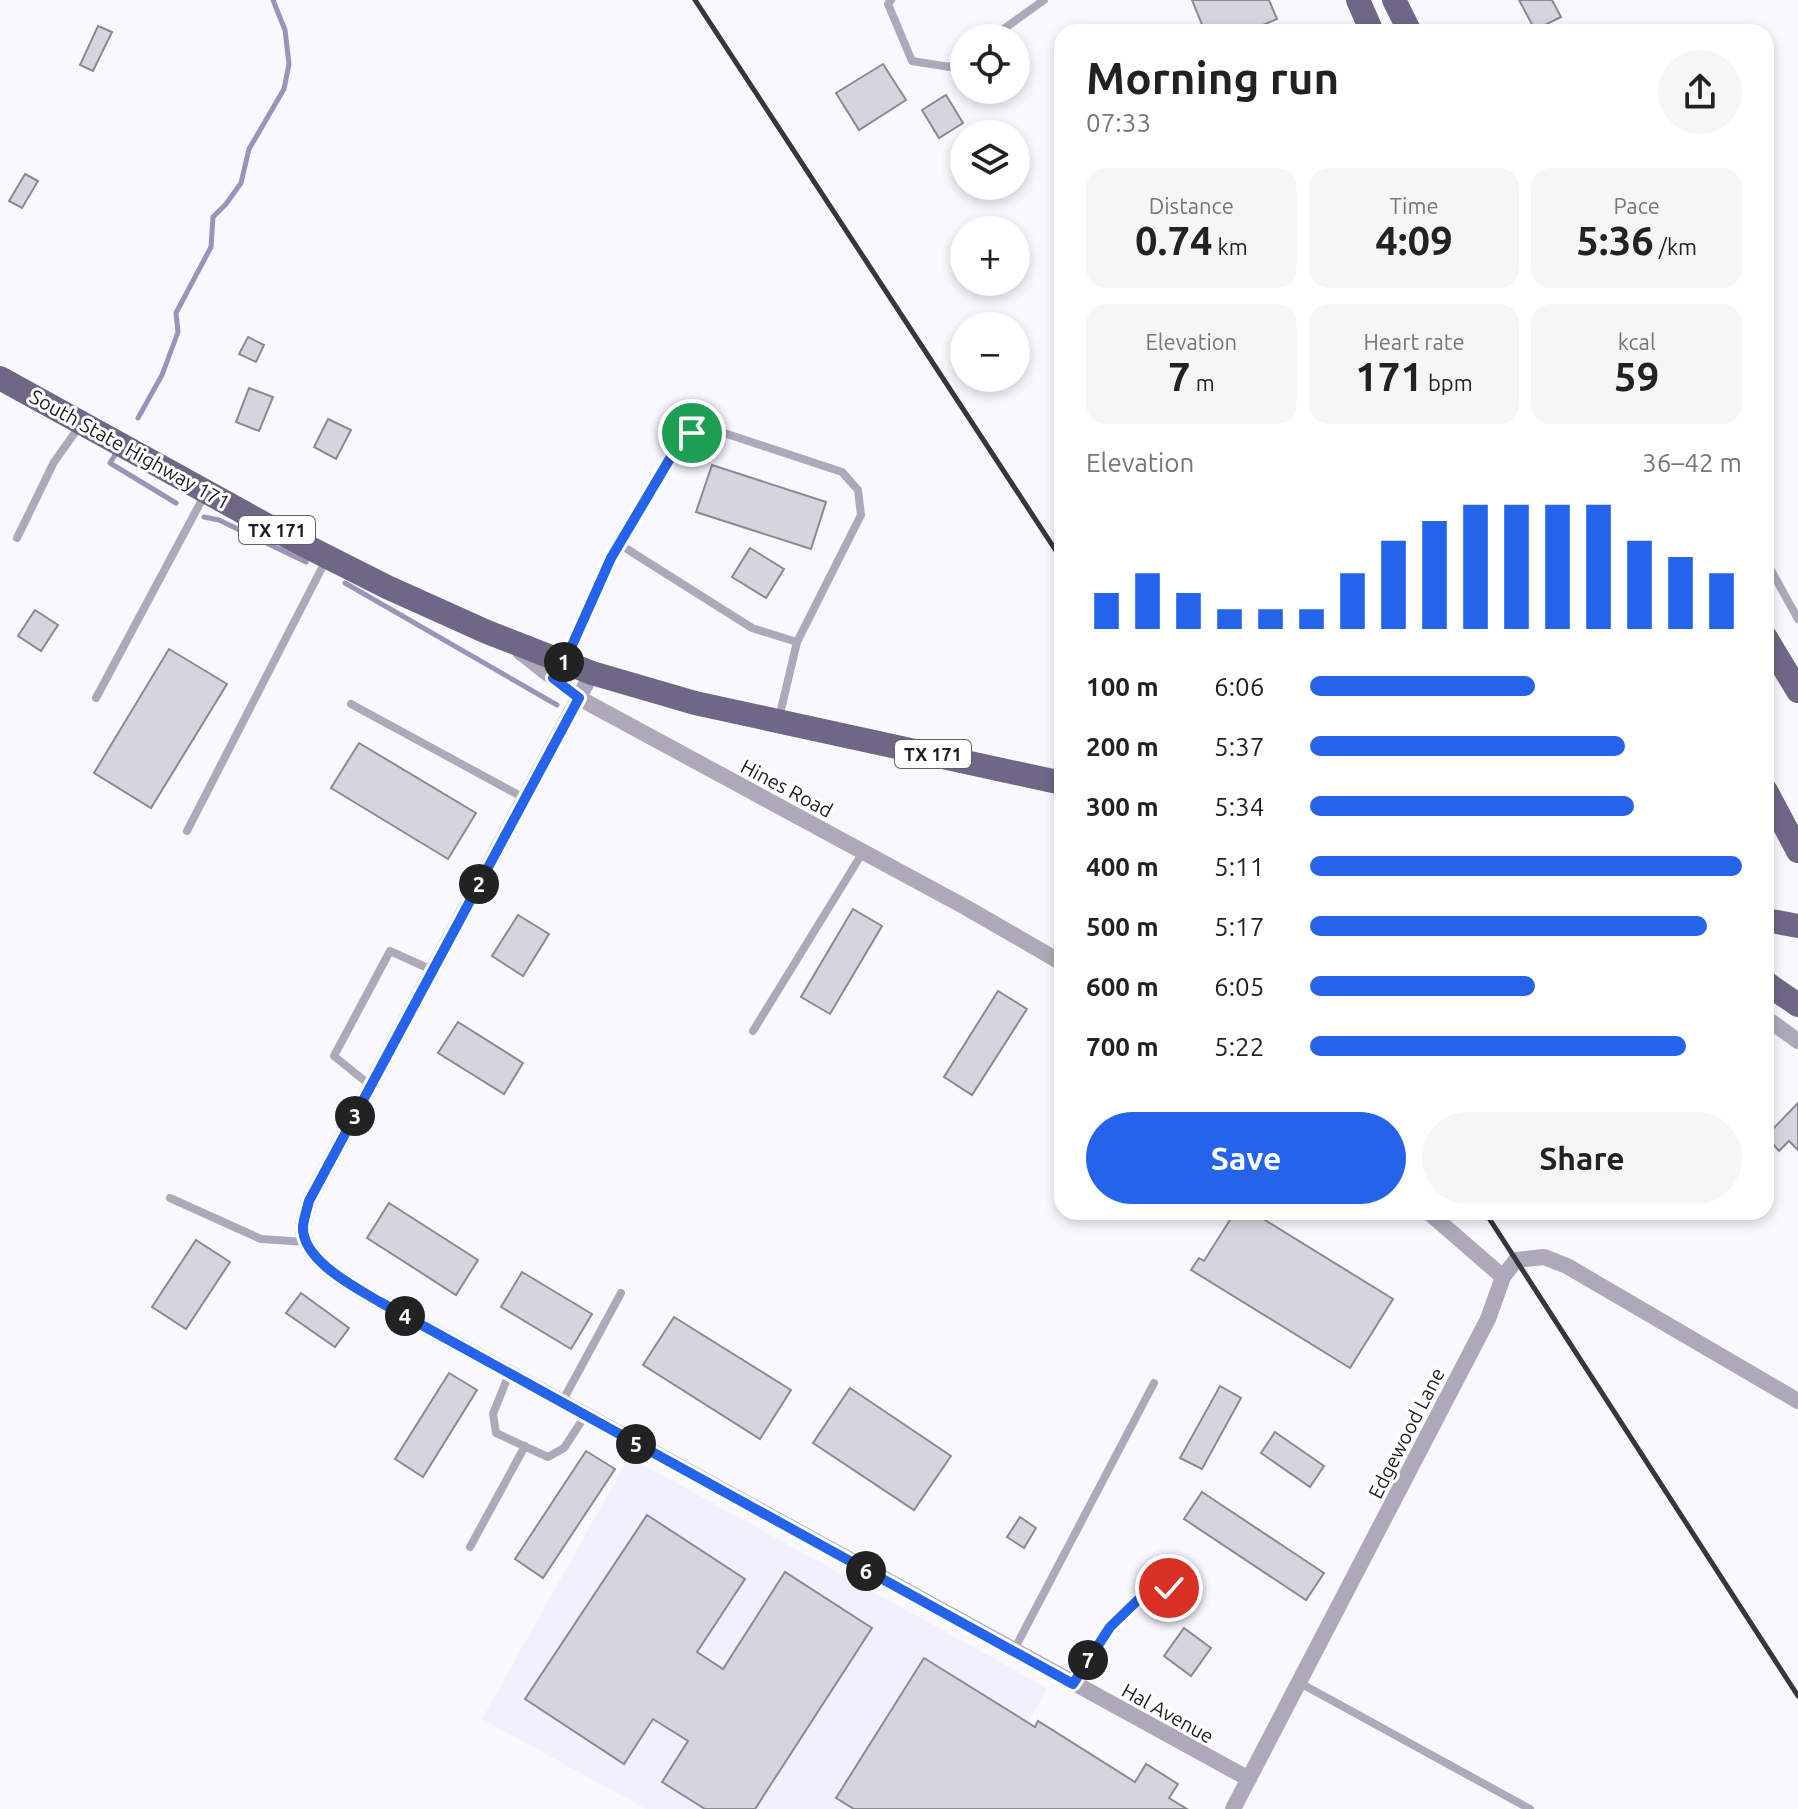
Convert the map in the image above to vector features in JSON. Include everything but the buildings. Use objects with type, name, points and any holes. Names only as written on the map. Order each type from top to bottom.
[{"type":"main road","points":[[1358,0],[1368,24]]},
{"type":"main road","points":[[1394,0],[1406,24]]},
{"type":"main road","name":"South State Highway 171","points":[[0,378],[327,557],[500,636],[559,669]]},
{"type":"main road","points":[[1774,651],[1798,691]]},
{"type":"main road","name":"TX 171","points":[[559,669],[592,673],[695,703],[1054,781]]},
{"type":"main road","points":[[1774,806],[1798,851]]},
{"type":"main road","points":[[1774,922],[1798,926]]},
{"type":"main road","points":[[1774,988],[1798,1005]]},
{"type":"street","name":"Hines Road","points":[[559,669],[579,698],[1054,959]]},
{"type":"street","points":[[307,1242],[303,1227],[309,1201],[592,673]]},
{"type":"street","points":[[1774,1024],[1798,1041]]},
{"type":"street","points":[[1437,1220],[1503,1277],[1516,1260],[1544,1257],[1567,1266],[1798,1401]]},
{"type":"street","name":"Hal Avenue","points":[[307,1242],[309,1249],[333,1273],[380,1302],[1249,1779]]},
{"type":"street","name":"Edgewood Lane","points":[[1233,1809],[1488,1319],[1503,1277]]},
{"type":"lane","points":[[891,0],[888,4],[912,61],[950,67]]},
{"type":"lane","points":[[1011,24],[1044,0]]},
{"type":"lane","points":[[17,538],[54,462],[82,423]]},
{"type":"lane","points":[[559,669],[619,544],[678,445],[692,433],[709,428],[842,472],[858,490],[861,515],[797,642],[779,719]]},
{"type":"lane","points":[[96,698],[207,492]]},
{"type":"lane","points":[[619,544],[752,628],[797,642]]},
{"type":"lane","points":[[187,831],[327,557]]},
{"type":"lane","points":[[1774,576],[1798,619]]},
{"type":"lane","points":[[351,704],[525,799]]},
{"type":"lane","points":[[753,1031],[863,852]]},
{"type":"lane","points":[[371,1086],[334,1056],[390,951],[433,971]]},
{"type":"lane","points":[[170,1198],[261,1239],[307,1242]]},
{"type":"lane","points":[[561,1403],[621,1293]]},
{"type":"lane","points":[[509,1374],[493,1414],[496,1433],[548,1457],[564,1448],[585,1416]]},
{"type":"lane","points":[[1014,1651],[1154,1383]]},
{"type":"lane","points":[[470,1547],[525,1446]]},
{"type":"lane","points":[[1073,1684],[1110,1627],[1138,1600],[1182,1581]]},
{"type":"lane","points":[[1300,1683],[1530,1809]]},
{"type":"shaded area","points":[[629,1457],[1047,1688],[980,1809],[646,1809],[482,1719]]},
{"type":"waterway","points":[[138,418],[162,375],[178,332],[176,313],[211,247],[213,217],[241,183],[249,149],[284,89],[289,64],[285,30],[273,0]]},
{"type":"waterway","points":[[115,455],[110,463],[176,503]]},
{"type":"waterway","points":[[204,517],[219,520],[306,562]]},
{"type":"waterway","points":[[345,583],[557,705]]},
{"type":"railway","points":[[695,0],[1054,548]]},
{"type":"railway","points":[[1490,1220],[1798,1696]]},
{"type":"route","points":[[692,433],[678,445],[611,558],[565,661],[553,678],[579,698],[309,1201],[303,1227],[309,1249],[333,1273],[380,1302],[1073,1684],[1110,1627],[1138,1600],[1169,1588]]}]
